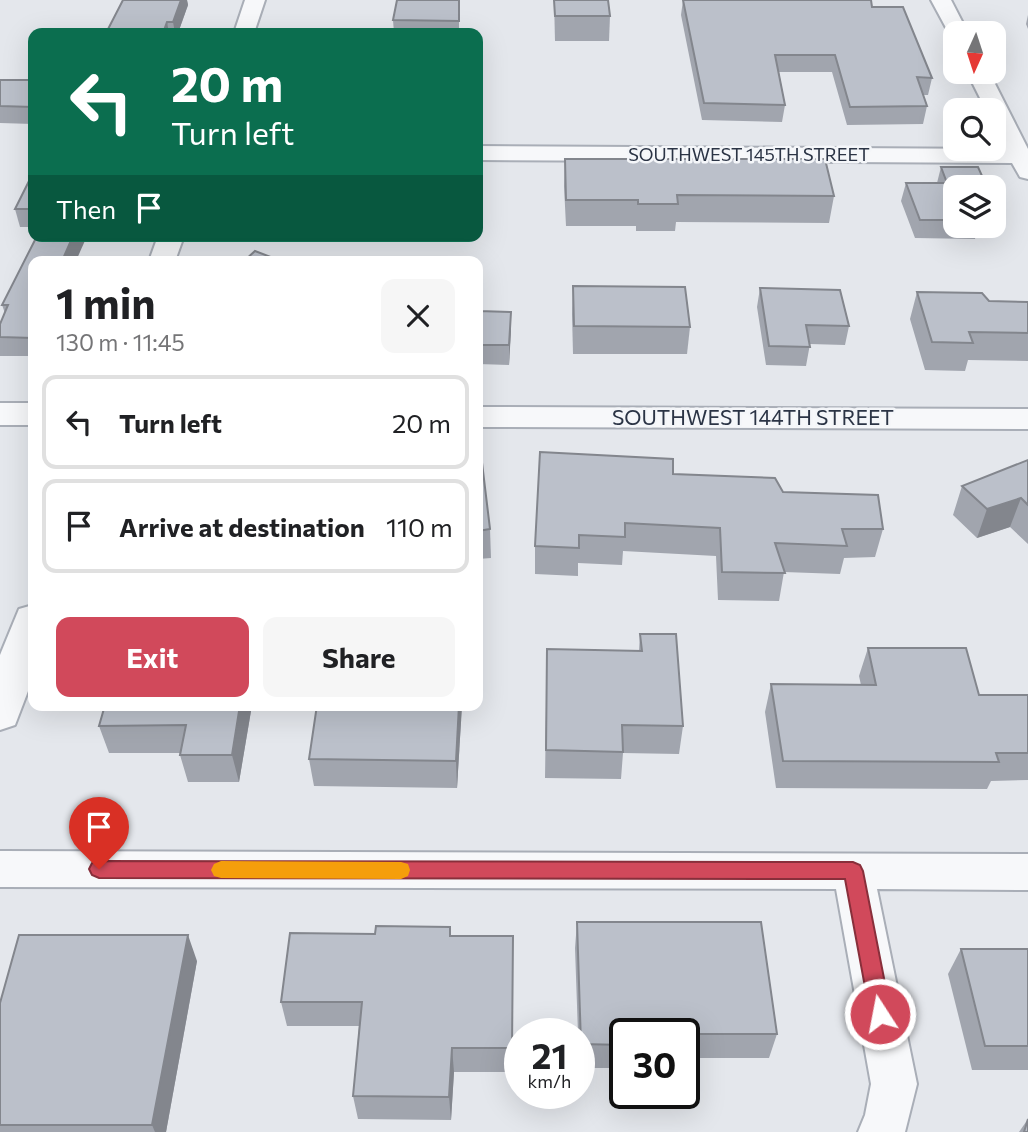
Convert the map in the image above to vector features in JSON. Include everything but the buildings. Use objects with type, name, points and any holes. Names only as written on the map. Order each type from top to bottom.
[{"type":"street","points":[[246,28],[256,0]]},
{"type":"street","points":[[941,0],[952,21]]},
{"type":"street","points":[[984,84],[1024,164]]},
{"type":"street","name":"SOUTHWEST 145TH STREET","points":[[483,153],[1024,164]]},
{"type":"street","points":[[0,414],[28,414]]},
{"type":"street","name":"SOUTHWEST 144TH STREET","points":[[483,417],[1028,419]]},
{"type":"street","points":[[0,713],[28,634]]},
{"type":"street","points":[[0,869],[1028,872]]},
{"type":"street","points":[[853,871],[894,1084],[887,1119],[881,1132]]},
{"type":"slow traffic","points":[[221,870],[401,870]]},
{"type":"route","points":[[99,869],[853,871],[880,1014]]}]
